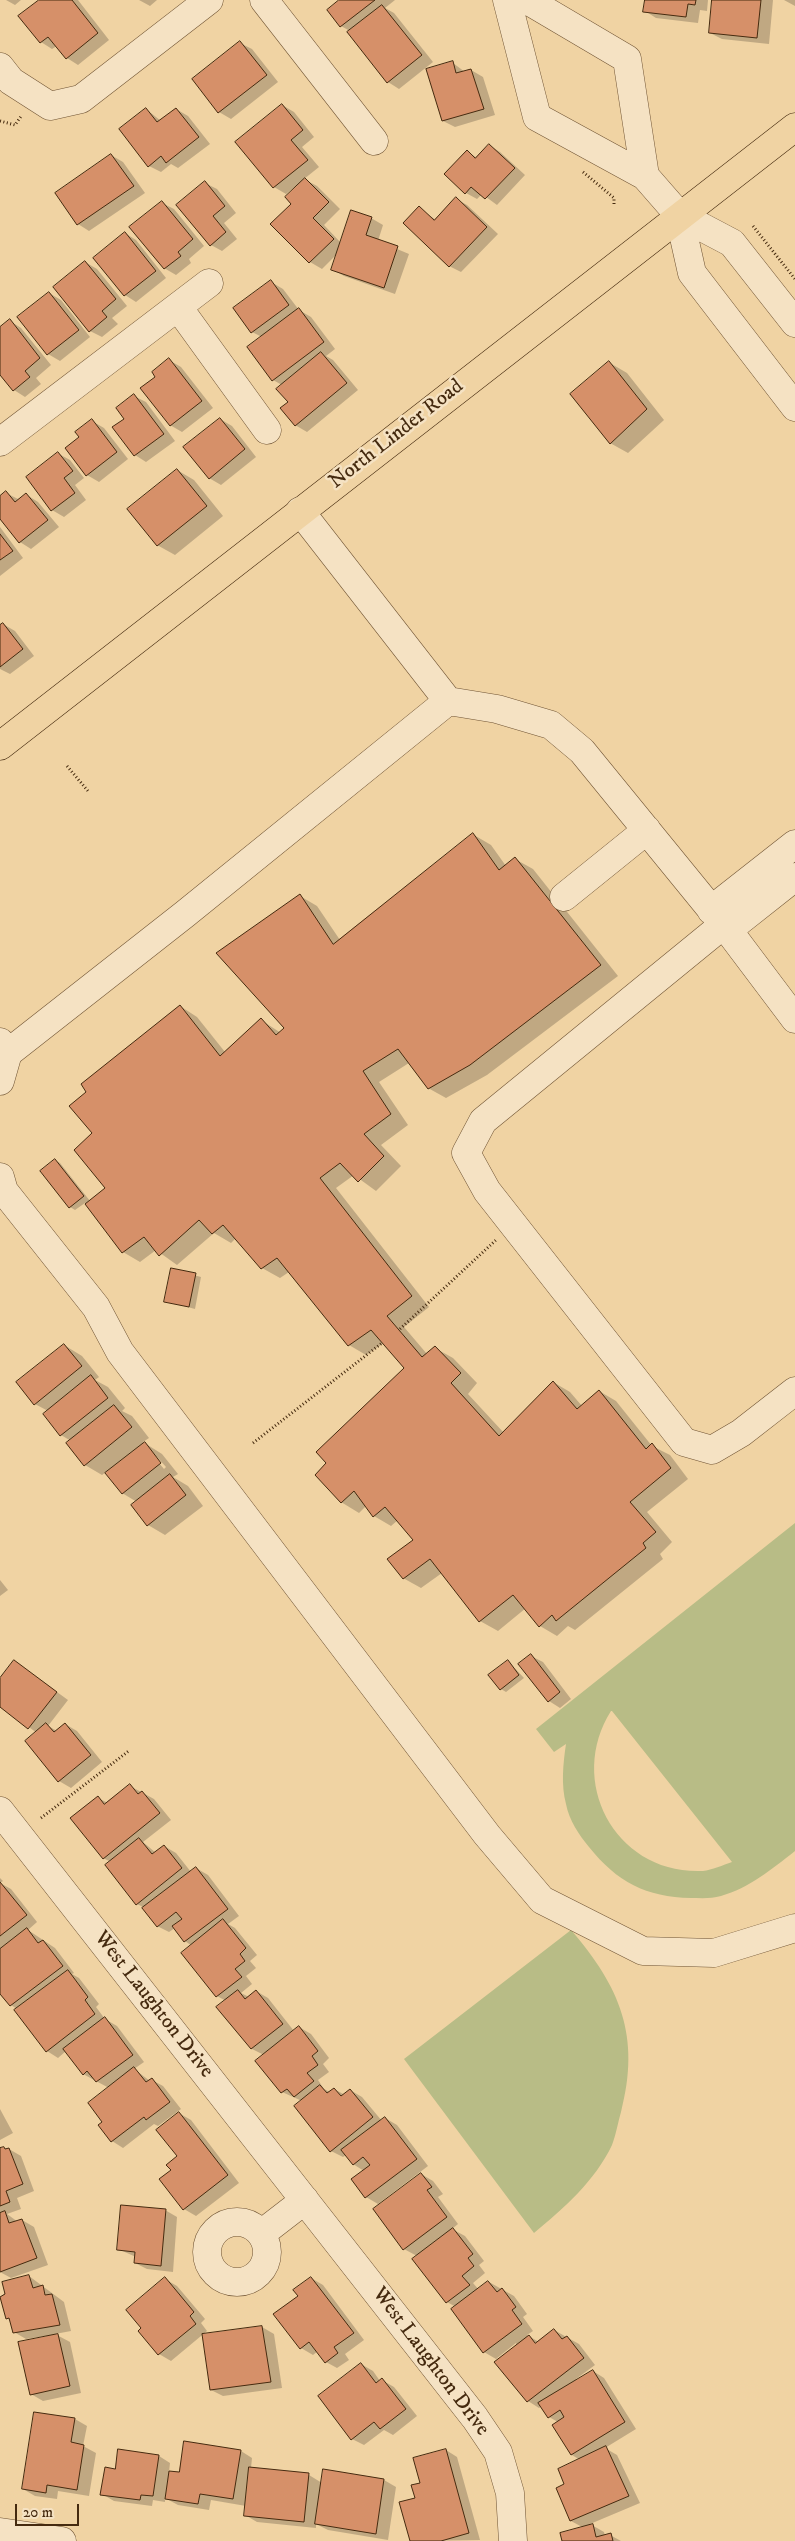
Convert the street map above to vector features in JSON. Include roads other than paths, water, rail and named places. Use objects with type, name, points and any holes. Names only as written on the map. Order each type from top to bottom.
[{"type":"main road","name":"North Linder Road","points":[[0,746],[795,127]]},
{"type":"street","points":[[0,68],[11,81],[50,106],[81,99],[209,0]]},
{"type":"street","points":[[264,0],[374,141]]},
{"type":"street","points":[[507,0],[537,117],[645,176],[680,215],[732,243],[795,323]]},
{"type":"street","points":[[527,0],[627,59],[645,176]]},
{"type":"street","points":[[680,215],[692,272],[795,407]]},
{"type":"street","points":[[0,442],[209,283]]},
{"type":"street","points":[[178,307],[268,430]]},
{"type":"street","points":[[300,511],[448,702],[497,709],[551,725],[582,751],[721,922],[795,1019]]},
{"type":"street","points":[[0,1081],[4,1047],[185,914],[448,702]]},
{"type":"street","points":[[564,897],[647,830]]},
{"type":"street","points":[[795,844],[721,922],[483,1120],[466,1153],[487,1191],[684,1442],[712,1450],[741,1433],[795,1391]]},
{"type":"street","points":[[721,922],[795,877]]},
{"type":"street","points":[[0,1177],[4,1191],[96,1307],[120,1352],[487,1835],[542,1900],[643,1951],[714,1953],[795,1928]]},
{"type":"street","name":"West Laughton Drive","points":[[0,1811],[475,2418],[498,2452],[510,2493],[513,2541]]},
{"type":"street","points":[[261,2234],[305,2200]]},
{"type":"street","points":[[0,2532],[62,2541]]}]
